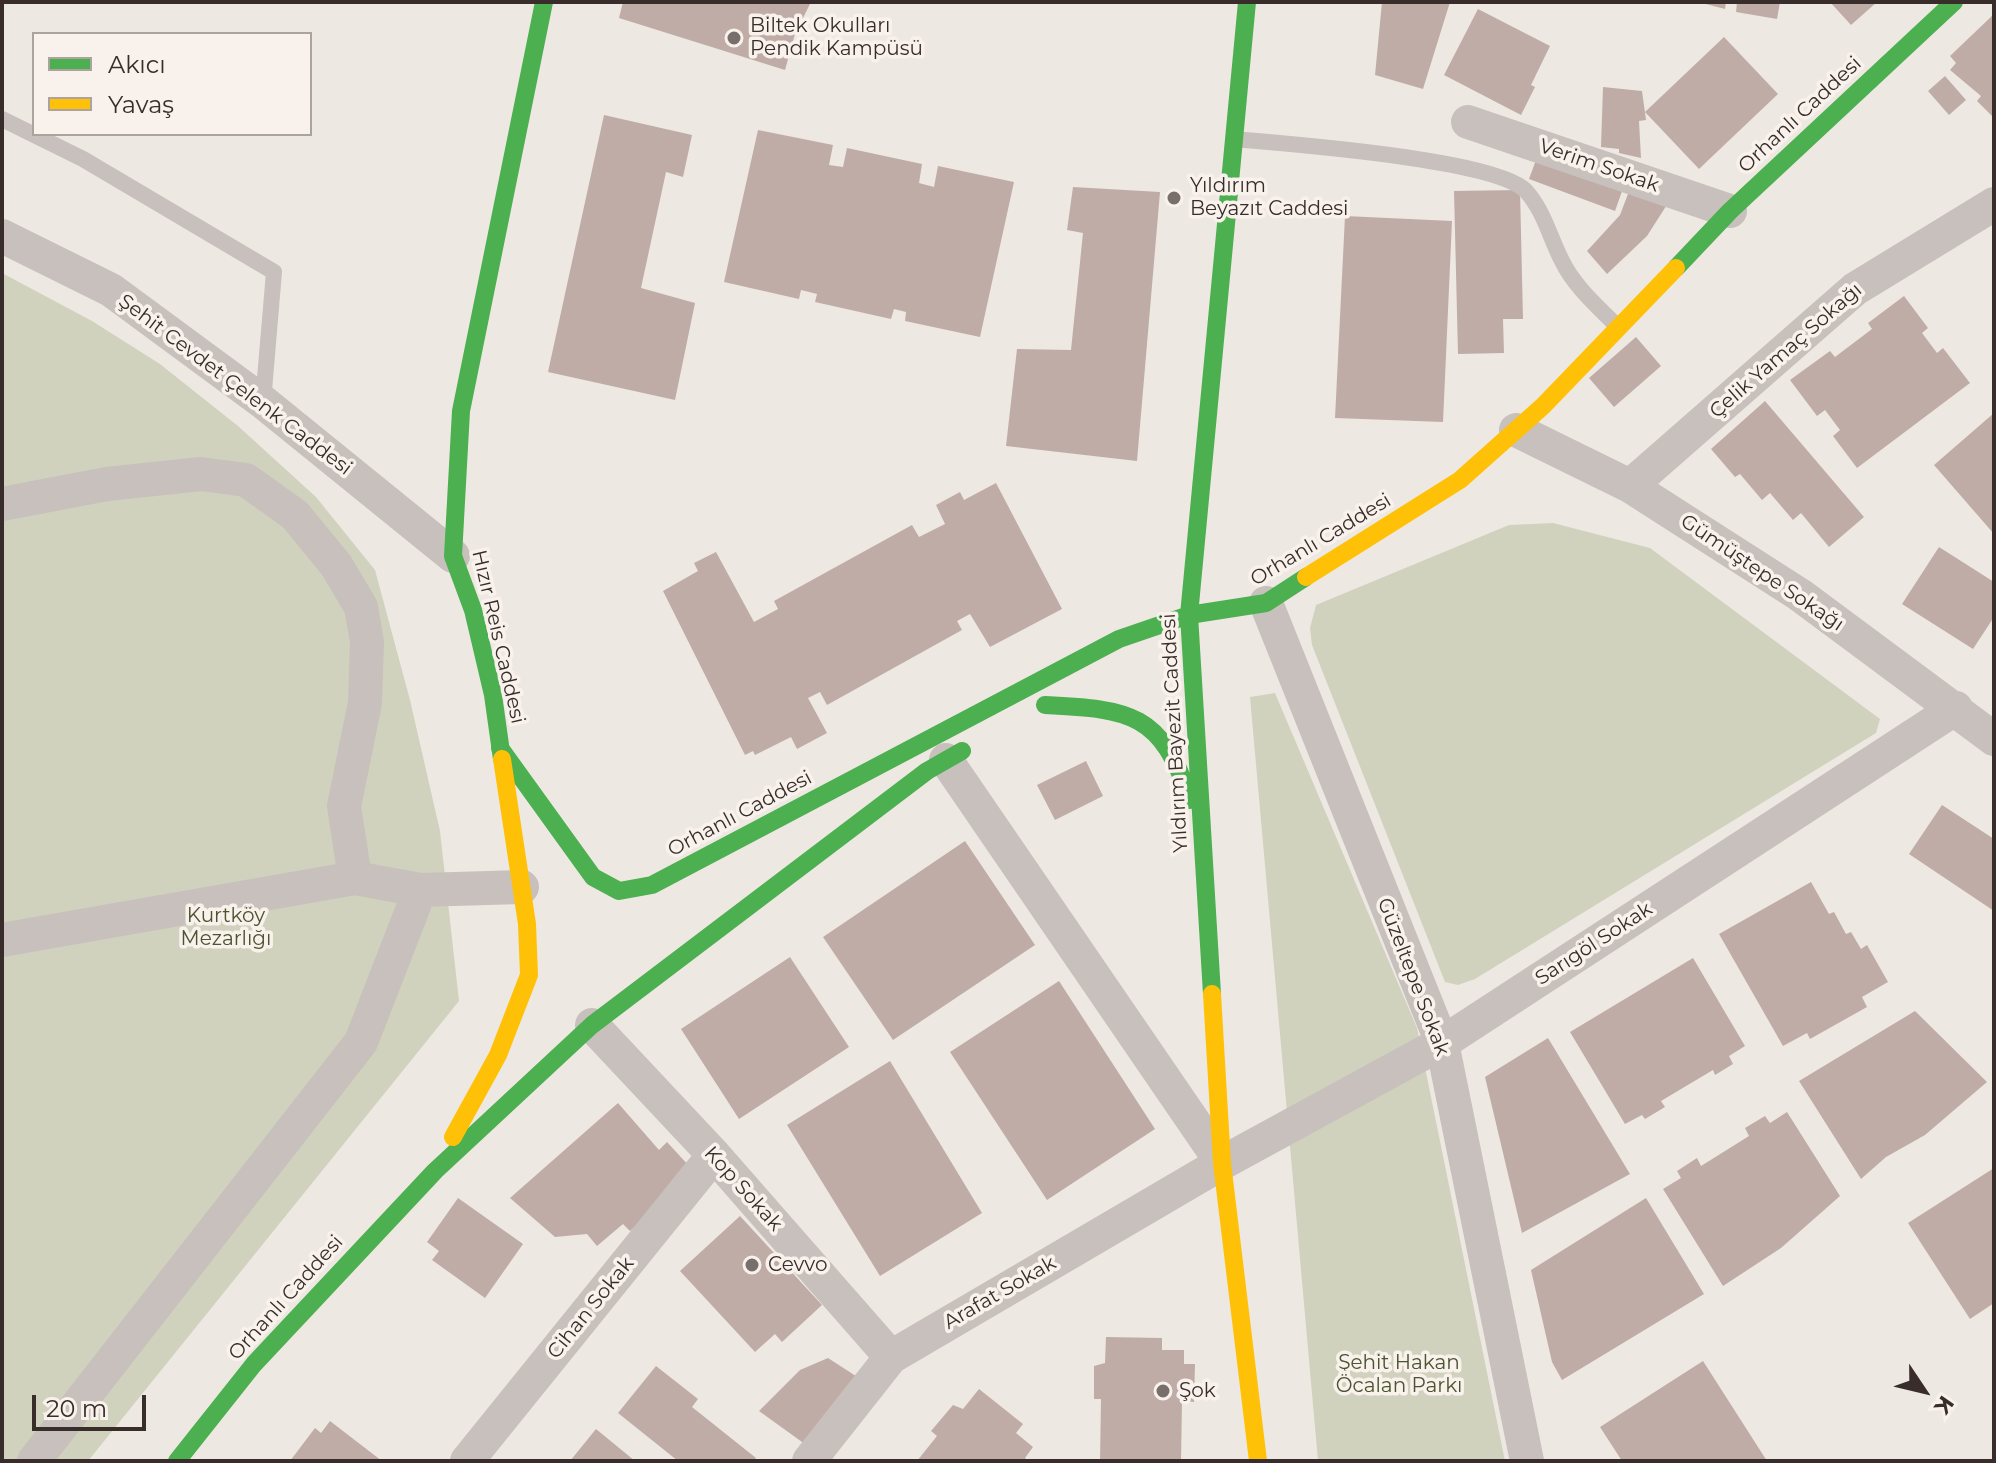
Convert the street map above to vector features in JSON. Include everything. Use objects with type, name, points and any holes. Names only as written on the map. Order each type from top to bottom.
[{"type":"street","name":"Hızır Reis Caddesi","points":[[435,1171],[498,1055],[529,975],[522,887],[493,695],[473,610],[453,556],[461,411],[544,2]]},
{"type":"street","name":"Yıldırım Bayezit Caddesi","points":[[1247,2],[1189,615],[1222,1163],[1258,1461]]},
{"type":"street","name":"Orhanlı Caddesi","points":[[500,748],[593,877],[619,891],[652,885],[1119,639],[1189,615],[1266,603],[1460,480],[1516,430],[1730,211],[1954,2]]},
{"type":"street","name":"Verim Sokak","points":[[1468,122],[1730,211]]},
{"type":"street","name":"Çelik Yamaç Sokağı","points":[[1630,486],[1855,289],[1994,204]]},
{"type":"street","name":"Şehit Cevdet Çelenk Caddesi","points":[[2,236],[111,290],[263,402],[453,556]]},
{"type":"street","name":"Gümüştepe Sokağı","points":[[1516,430],[1630,486],[1800,595],[1994,739]]},
{"type":"street","points":[[2,504],[107,484],[201,474],[246,480],[295,515],[336,565],[361,607],[367,642],[365,703],[344,806],[355,878]]},
{"type":"street","name":"Güzeltepe Sokak","points":[[1266,603],[1442,1043],[1521,1458]]},
{"type":"street","points":[[1145,652],[1189,615]]},
{"type":"street","points":[[1083,686],[1039,708],[1115,709],[1147,727],[1172,753],[1202,830]]},
{"type":"street","name":"Sarıgöl Sokak","points":[[1222,1163],[1442,1043],[1956,708]]},
{"type":"street","points":[[435,1171],[592,1025],[946,760],[983,740]]},
{"type":"street","points":[[946,760],[1222,1163]]},
{"type":"street","points":[[2,940],[355,878],[420,890],[522,887]]},
{"type":"street","points":[[34,1461],[361,1042],[420,890]]},
{"type":"street","name":"Kop Sokak","points":[[592,1025],[714,1155],[891,1357]]},
{"type":"street","name":"Cihan Sokak","points":[[467,1461],[714,1155]]},
{"type":"street","name":"Arafat Sokak","points":[[809,1461],[891,1357],[1222,1163]]},
{"type":"street","name":"Orhanlı Caddesi","points":[[177,1461],[254,1364],[435,1171]]},
{"type":"lane","points":[[2,119],[32,134]]},
{"type":"lane","points":[[36,136],[83,159],[274,272],[263,402]]},
{"type":"lane","points":[[1234,139],[1355,151],[1480,169],[1506,177],[1525,191],[1538,207],[1563,264],[1589,299],[1619,327]]},
{"type":"green space","name":"Kurtköy Mezarlığı","points":[[2,273],[92,321],[160,364],[238,426],[316,497],[375,570],[410,700],[440,831],[459,1001],[88,1461],[2,1461]]},
{"type":"green space","points":[[1553,523],[1650,548],[1880,719],[1876,733],[1475,979],[1458,985],[1445,982],[1312,645],[1310,628],[1316,605],[1509,525]]},
{"type":"green space","name":"Şehit Hakan Öcalan Parkı","points":[[1275,693],[1417,1028],[1505,1461],[1318,1461],[1250,697]]},
{"type":"building","points":[[623,2],[811,2],[795,34],[785,70],[619,18]]},
{"type":"building","points":[[1382,2],[1450,2],[1423,89],[1375,75]]},
{"type":"building","points":[[1698,2],[1726,2],[1725,9]]},
{"type":"building","points":[[1737,2],[1780,2],[1777,19],[1736,12]]},
{"type":"building","points":[[1830,2],[1877,2],[1851,25]]},
{"type":"building","points":[[1478,9],[1550,46],[1531,85],[1535,87],[1521,115],[1444,75]]},
{"type":"building","points":[[1994,14],[1994,118],[1977,101],[1981,96],[1950,70],[1956,63],[1950,56]]},
{"type":"building","points":[[1724,37],[1778,94],[1699,169],[1645,112]]},
{"type":"building","points":[[1945,76],[1966,100],[1949,115],[1928,91]]},
{"type":"building","points":[[1603,87],[1642,91],[1646,120],[1639,121],[1641,158],[1619,153],[1619,149],[1601,147]]},
{"type":"building","points":[[604,115],[692,135],[683,177],[666,172],[641,288],[695,303],[675,400],[548,372]]},
{"type":"building","points":[[758,130],[833,145],[829,165],[843,167],[847,148],[922,164],[919,183],[934,187],[938,166],[1014,182],[980,337],[905,321],[906,312],[894,309],[891,319],[815,302],[817,294],[801,290],[799,299],[724,282]]},
{"type":"building","points":[[1539,152],[1625,183],[1615,211],[1529,179]]},
{"type":"building","points":[[1631,186],[1670,200],[1647,236],[1607,274],[1587,251],[1620,215]]},
{"type":"building","points":[[1073,187],[1160,192],[1137,461],[1006,446],[1017,349],[1071,350],[1083,233],[1067,230]]},
{"type":"building","points":[[1520,190],[1523,319],[1503,319],[1504,353],[1458,354],[1454,191]]},
{"type":"building","points":[[1345,216],[1452,221],[1443,422],[1335,418]]},
{"type":"building","points":[[1904,296],[1928,328],[1922,333],[1937,353],[1943,348],[1970,383],[1857,468],[1833,436],[1840,430],[1825,410],[1817,416],[1790,380],[1830,351],[1835,357],[1872,329],[1868,323]]},
{"type":"building","points":[[1636,337],[1661,366],[1614,407],[1589,378]]},
{"type":"building","points":[[1765,401],[1864,517],[1829,547],[1801,513],[1793,520],[1770,493],[1762,500],[1740,474],[1735,477],[1711,449]]},
{"type":"building","points":[[1994,413],[1994,534],[1934,465]]},
{"type":"building","points":[[996,483],[1062,609],[990,647],[970,614],[957,621],[962,630],[827,705],[820,692],[808,698],[827,733],[797,749],[791,737],[755,755],[753,751],[745,755],[663,591],[698,571],[694,563],[716,552],[754,622],[778,609],[774,601],[912,525],[919,537],[945,524],[936,505],[960,492],[964,500]]},
{"type":"building","points":[[1939,547],[1994,582],[1994,617],[1973,649],[1902,604]]},
{"type":"building","points":[[1086,761],[1103,796],[1055,820],[1037,785]]},
{"type":"building","points":[[1942,805],[1994,839],[1994,911],[1909,854]]},
{"type":"building","points":[[965,841],[1035,945],[893,1040],[823,937]]},
{"type":"building","points":[[1811,882],[1829,914],[1834,912],[1846,934],[1851,932],[1861,949],[1867,945],[1888,982],[1862,997],[1867,1007],[1810,1039],[1807,1033],[1783,1046],[1719,934]]},
{"type":"building","points":[[790,957],[849,1047],[739,1119],[681,1029]]},
{"type":"building","points":[[1693,958],[1745,1046],[1729,1056],[1733,1064],[1715,1075],[1713,1070],[1661,1101],[1665,1107],[1645,1119],[1642,1115],[1625,1124],[1570,1032]]},
{"type":"building","points":[[1059,981],[1155,1129],[1047,1200],[950,1052]]},
{"type":"building","points":[[1915,1011],[1987,1082],[1925,1135],[1886,1157],[1861,1179],[1799,1081]]},
{"type":"building","points":[[1548,1038],[1630,1174],[1522,1233],[1485,1077]]},
{"type":"building","points":[[890,1061],[982,1213],[880,1276],[787,1125]]},
{"type":"building","points":[[618,1103],[659,1150],[667,1142],[690,1167],[670,1196],[630,1231],[623,1224],[597,1246],[587,1234],[555,1237],[510,1198]]},
{"type":"building","points":[[1787,1112],[1840,1196],[1781,1248],[1723,1286],[1663,1189],[1681,1178],[1677,1171],[1697,1158],[1701,1166],[1749,1136],[1745,1128],[1765,1116],[1770,1123]]},
{"type":"building","points":[[1994,1168],[1994,1303],[1970,1319],[1908,1223]]},
{"type":"building","points":[[458,1198],[523,1244],[485,1298],[432,1260],[439,1251],[427,1242]]},
{"type":"building","points":[[1646,1198],[1704,1294],[1562,1380],[1552,1362],[1531,1270]]},
{"type":"building","points":[[740,1216],[822,1305],[782,1342],[775,1334],[755,1352],[680,1271]]},
{"type":"building","points":[[1106,1337],[1162,1338],[1162,1350],[1184,1350],[1184,1364],[1195,1364],[1194,1402],[1182,1401],[1181,1461],[1100,1461],[1101,1399],[1094,1399],[1094,1366],[1105,1363]]},
{"type":"building","points":[[828,1358],[862,1380],[809,1447],[759,1411],[800,1370]]},
{"type":"building","points":[[1703,1361],[1767,1461],[1622,1461],[1600,1427]]},
{"type":"building","points":[[656,1366],[698,1399],[692,1407],[756,1458],[753,1461],[678,1461],[618,1413]]},
{"type":"building","points":[[979,1389],[1023,1424],[1016,1433],[1033,1447],[1025,1458],[1028,1461],[917,1461],[937,1436],[931,1431],[953,1405],[963,1409]]},
{"type":"building","points":[[330,1421],[382,1461],[290,1461],[315,1428],[321,1433]]},
{"type":"building","points":[[596,1429],[635,1461],[570,1461]]},
{"type":"traffic: fast","points":[[502,759],[493,695],[473,610],[453,556],[461,411],[544,2]]},
{"type":"traffic: fast","points":[[1212,994],[1189,615],[1247,2]]},
{"type":"traffic: fast","points":[[1676,268],[1730,211],[1954,2]]},
{"type":"traffic: fast","points":[[500,748],[593,877],[619,891],[652,885],[1119,639],[1189,615],[1266,603],[1306,577]]},
{"type":"traffic: fast","points":[[1045,705],[1100,709],[1139,721],[1167,749],[1190,800]]},
{"type":"traffic: fast","points":[[177,1461],[254,1364],[435,1171],[592,1025],[927,771],[962,751]]},
{"type":"traffic: slow","points":[[1306,577],[1460,480],[1543,406],[1676,268]]},
{"type":"traffic: slow","points":[[453,1137],[498,1055],[529,975],[527,924],[502,759]]},
{"type":"traffic: slow","points":[[1212,994],[1222,1163],[1258,1461]]},
{"type":"place","name":"Biltek Okulları Pendik Kampüsü","points":[[734,38]]},
{"type":"place","name":"Yıldırım Beyazıt Caddesi","points":[[1174,198]]},
{"type":"place","name":"Cevvo","points":[[752,1265]]},
{"type":"place","name":"Şok","points":[[1163,1391]]}]
